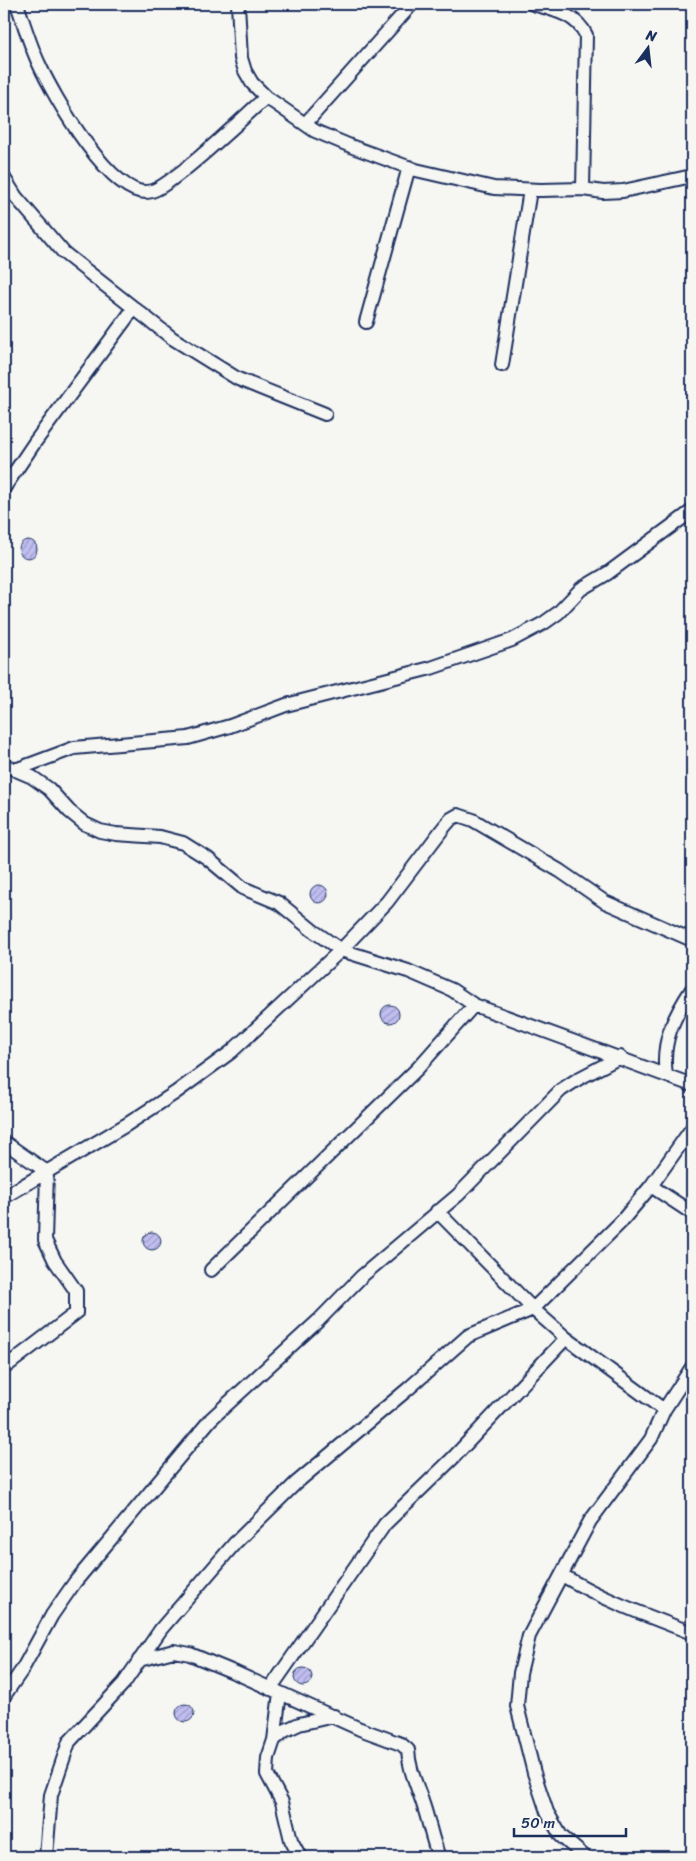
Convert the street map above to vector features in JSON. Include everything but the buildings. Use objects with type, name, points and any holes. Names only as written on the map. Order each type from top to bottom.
[{"type":"street","points":[[16,4],[39,64],[73,127],[94,155],[126,186],[138,190],[152,191],[166,184],[211,149],[266,97]]},
{"type":"street","points":[[238,4],[241,58],[245,71],[252,83],[266,97],[315,131],[353,147],[409,167],[494,188],[623,191],[692,176]]},
{"type":"street","points":[[305,124],[412,4]]},
{"type":"street","points":[[533,4],[566,14],[576,20],[586,35],[584,189]]},
{"type":"street","points":[[366,322],[409,167]]},
{"type":"street","points":[[4,178],[16,197],[64,253],[172,338],[238,379],[325,414]]},
{"type":"street","points":[[502,365],[530,190]]},
{"type":"street","points":[[4,488],[35,442],[134,308]]},
{"type":"street","points":[[10,768],[74,748],[188,738],[230,726],[286,705],[430,668],[512,640],[551,618],[581,589],[608,572],[692,511]]},
{"type":"street","points":[[10,768],[32,777],[49,789],[85,824],[100,831],[160,837],[184,843],[207,858],[243,888],[279,903],[312,930],[341,950],[408,971],[452,990],[474,1005],[692,1085]]},
{"type":"street","points":[[4,1198],[126,1125],[231,1052],[341,950],[387,902],[444,827],[458,815],[473,820],[560,870],[605,902],[692,940]]},
{"type":"street","points":[[666,1075],[664,1061],[672,1023],[692,989]]},
{"type":"street","points":[[210,1270],[418,1068],[474,1005]]},
{"type":"street","points":[[4,1696],[22,1670],[52,1615],[75,1582],[211,1419],[318,1321],[362,1276],[458,1195],[561,1090],[578,1079],[620,1058]]},
{"type":"street","points":[[46,1857],[51,1795],[69,1742],[124,1683],[161,1629],[234,1543],[296,1483],[468,1336],[533,1309],[620,1223],[650,1186],[692,1128]]},
{"type":"street","points":[[4,1142],[47,1172]]},
{"type":"street","points":[[4,1368],[76,1313],[76,1291],[55,1261],[45,1240],[47,1172]]},
{"type":"street","points":[[650,1186],[692,1213]]},
{"type":"street","points":[[437,1211],[533,1309],[566,1338],[664,1410]]},
{"type":"street","points":[[300,1857],[291,1840],[282,1802],[267,1774],[268,1758],[274,1740],[275,1691],[384,1524],[452,1459],[566,1338]]},
{"type":"street","points":[[585,1857],[561,1836],[547,1812],[534,1773],[518,1706],[520,1674],[529,1636],[590,1521],[651,1439],[664,1410],[692,1367]]},
{"type":"street","points":[[562,1575],[584,1588],[627,1608],[692,1633]]},
{"type":"street","points":[[139,1660],[174,1650],[202,1658],[405,1746],[408,1750],[408,1762],[411,1773],[439,1857]]},
{"type":"street","points":[[274,1740],[284,1731],[299,1724],[334,1716]]}]
